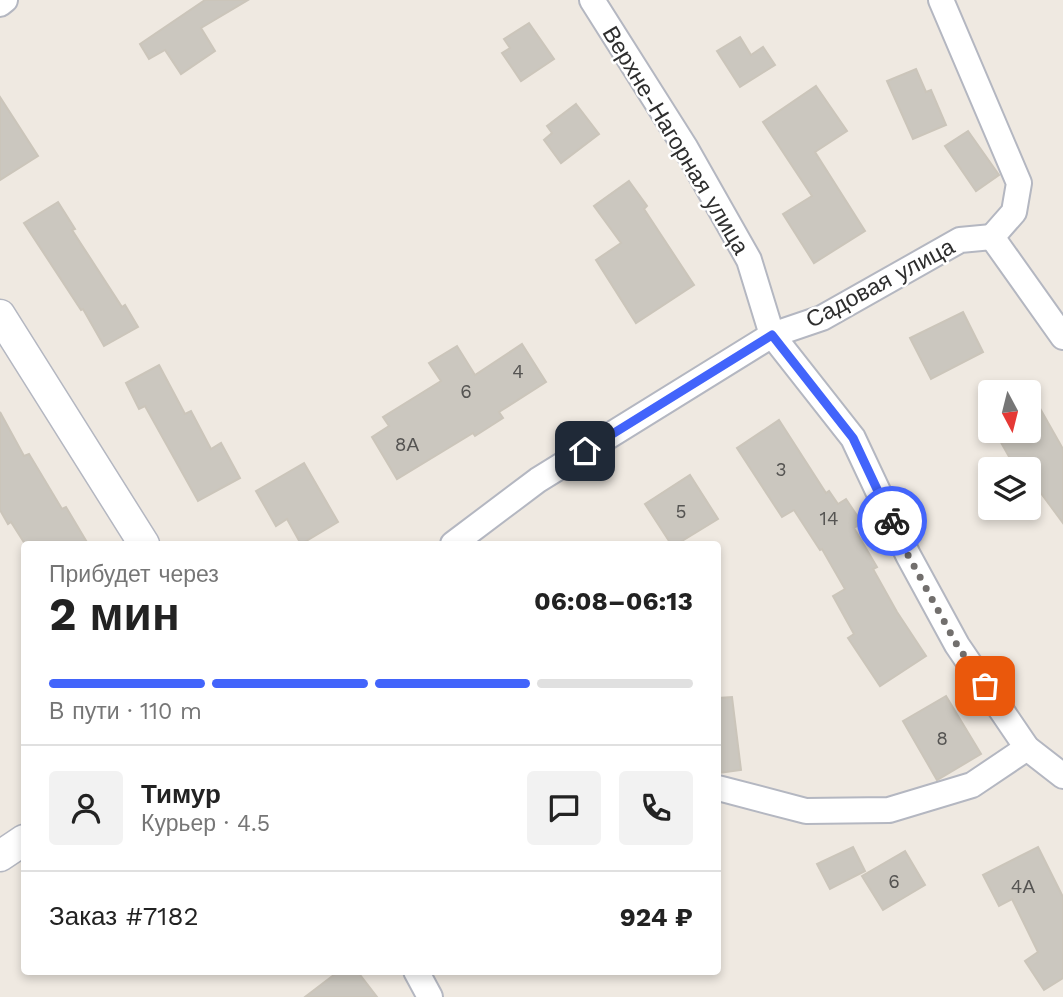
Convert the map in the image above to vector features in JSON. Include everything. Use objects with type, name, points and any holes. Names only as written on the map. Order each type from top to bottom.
[{"type":"street","points":[[0,4],[5,0]]},
{"type":"street","name":"Верхне-Нагорная улица","points":[[592,0],[685,147],[749,260],[772,335],[853,438],[908,555],[957,645],[1027,748],[1063,776]]},
{"type":"street","points":[[942,0],[1018,183],[1014,212],[992,237],[1063,337]]},
{"type":"street","name":"Садовая улица","points":[[457,541],[538,480],[772,335],[822,318],[960,240],[992,237]]},
{"type":"street","points":[[0,315],[142,541]]},
{"type":"street","points":[[721,789],[806,811],[889,810],[972,785],[1027,748]]},
{"type":"street","points":[[0,856],[21,842]]},
{"type":"street","points":[[418,975],[430,997]]},
{"type":"building","points":[[205,0],[248,0],[201,28],[215,51],[181,74],[165,50],[149,59],[140,44]]},
{"type":"building","points":[[529,23],[554,59],[521,81],[502,53],[510,48],[504,39]]},
{"type":"building","points":[[740,37],[751,55],[763,47],[775,65],[740,87],[717,51]]},
{"type":"building","points":[[916,69],[926,92],[931,90],[946,125],[913,139],[887,81]]},
{"type":"building","points":[[816,86],[847,131],[815,152],[865,231],[814,263],[783,214],[812,196],[763,122]]},
{"type":"building","points":[[0,97],[38,156],[0,180]]},
{"type":"building","points":[[576,104],[599,134],[561,163],[544,140],[552,133],[547,126]]},
{"type":"building","points":[[968,131],[999,175],[976,191],[945,146]]},
{"type":"building","points":[[629,181],[647,206],[644,209],[694,285],[636,323],[596,260],[621,243],[594,206]]},
{"type":"building","points":[[58,202],[75,229],[72,230],[138,327],[104,346],[83,309],[81,310],[24,223]]},
{"type":"building","points":[[963,312],[983,352],[931,379],[910,338]]},
{"type":"building","points":[[522,344],[546,382],[499,412],[503,418],[397,479],[372,437],[389,426],[383,417],[441,381],[429,363],[457,346],[475,375]]},
{"type":"building","points":[[159,365],[185,414],[191,411],[211,449],[221,443],[240,478],[198,501],[145,406],[139,409],[126,383]]},
{"type":"building","points":[[1041,410],[1063,449],[1063,523],[1041,493],[1041,457],[1009,457],[1001,443],[1041,443]]},
{"type":"building","points":[[0,412],[24,456],[29,454],[62,509],[66,507],[86,541],[23,541],[0,510]]},
{"type":"building","points":[[779,420],[826,493],[829,491],[838,504],[846,499],[862,523],[854,528],[877,567],[873,569],[926,656],[880,686],[848,638],[854,634],[833,596],[845,589],[822,549],[820,550],[794,510],[782,517],[737,448]]},
{"type":"building","points":[[304,463],[338,522],[306,541],[299,541],[287,519],[276,526],[256,491]]},
{"type":"building","points":[[690,475],[718,519],[682,541],[669,541],[645,504]]},
{"type":"building","points":[[946,696],[981,754],[937,780],[903,721]]},
{"type":"building","points":[[732,697],[741,770],[721,773],[721,698]]},
{"type":"building","points":[[853,847],[865,871],[830,889],[817,864]]},
{"type":"building","points":[[1038,847],[1063,897],[1063,978],[1044,990],[1025,961],[1038,952],[1012,899],[999,906],[983,875]]},
{"type":"building","points":[[905,851],[925,885],[883,910],[862,876]]},
{"type":"building","points":[[334,975],[360,975],[377,997],[305,997]]},
{"type":"way so far","points":[[892,521],[957,645],[985,686]]},
{"type":"route","points":[[585,451],[772,335],[853,438],[892,521]]}]
